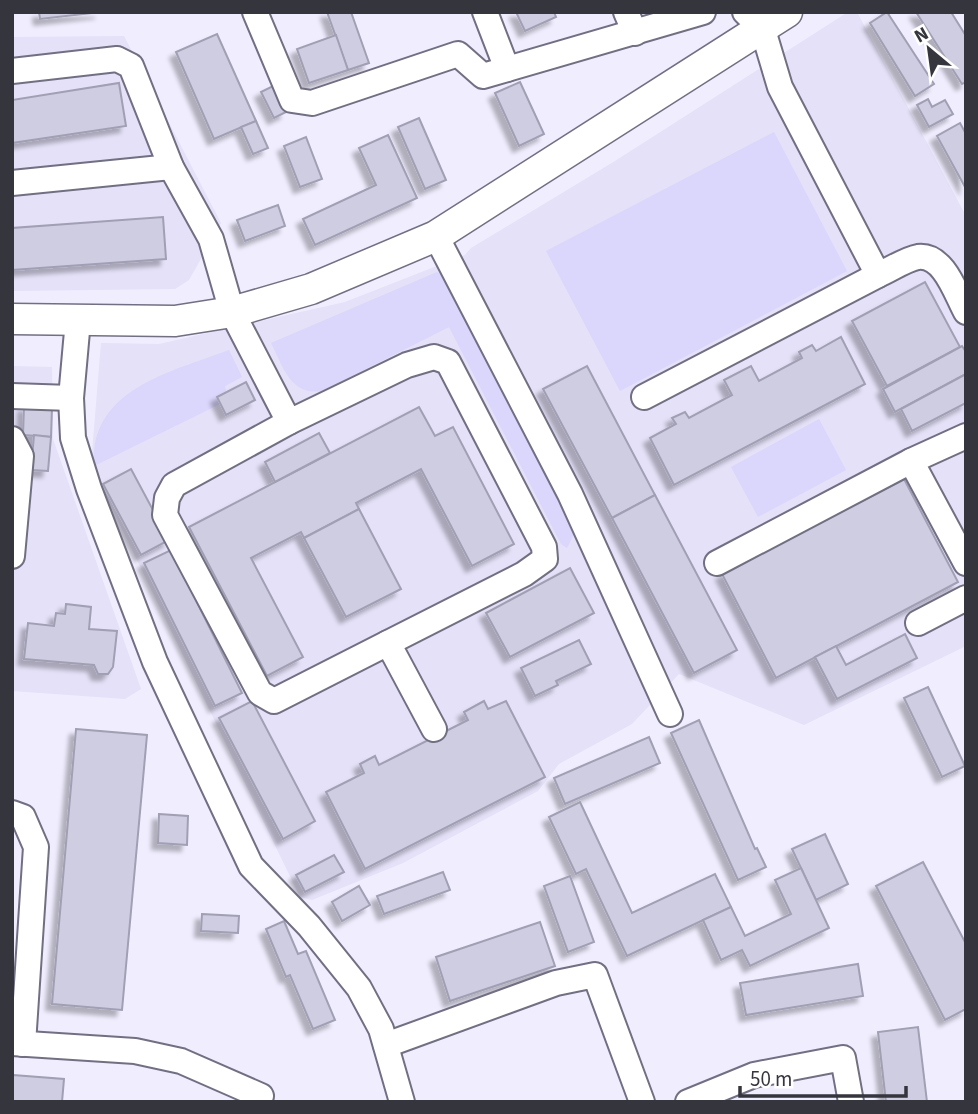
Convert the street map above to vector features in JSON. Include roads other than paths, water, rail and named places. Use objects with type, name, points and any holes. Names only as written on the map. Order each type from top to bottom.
[{"type":"main road","points":[[12,319],[176,321],[232,312],[311,289],[436,236],[754,21],[787,12]]},
{"type":"street","points":[[255,12],[292,100],[312,103],[458,54],[483,76],[631,23],[703,12]]},
{"type":"street","points":[[485,12],[507,69]]},
{"type":"street","points":[[754,21],[780,87],[878,275]]},
{"type":"street","points":[[12,71],[117,59],[131,66],[171,167],[211,239],[232,312],[289,422]]},
{"type":"street","points":[[12,183],[171,167]]},
{"type":"street","points":[[436,236],[570,494],[670,714]]},
{"type":"street","points":[[644,397],[917,257],[931,258],[944,271],[966,312]]},
{"type":"street","points":[[78,320],[71,398],[74,438],[93,502],[155,662],[251,866],[309,926],[359,988],[381,1029],[402,1102]]},
{"type":"street","points":[[434,357],[448,362],[544,547],[545,559],[524,574],[388,643],[274,701],[260,693],[165,515],[167,498],[174,485],[289,422],[407,365],[434,357]]},
{"type":"street","points":[[12,396],[71,398]]},
{"type":"street","points":[[718,563],[911,461],[966,436]]},
{"type":"street","points":[[12,439],[21,456],[12,556]]},
{"type":"street","points":[[911,461],[966,563]]},
{"type":"street","points":[[918,623],[966,598]]},
{"type":"street","points":[[388,643],[434,729]]},
{"type":"street","points":[[12,813],[23,817],[36,847],[18,1044],[135,1051],[181,1061],[261,1096]]},
{"type":"street","points":[[386,1045],[556,984],[595,975],[642,1102]]},
{"type":"street","points":[[688,1102],[754,1075],[843,1058],[851,1102]]}]
